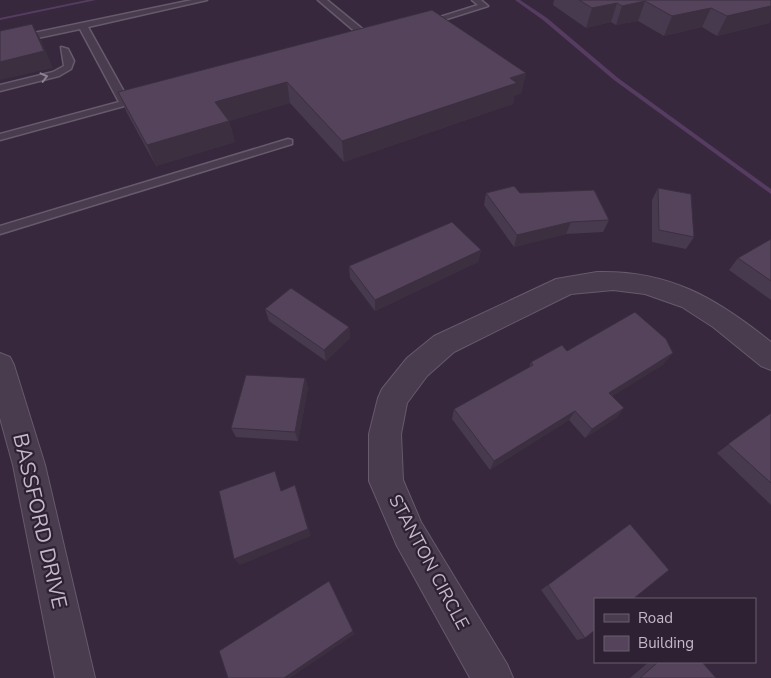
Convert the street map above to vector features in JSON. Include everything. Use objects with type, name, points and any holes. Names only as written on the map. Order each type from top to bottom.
[{"type":"street","name":"STANTON CIRCLE","points":[[493,678],[409,534],[386,481],[385,434],[393,398],[417,367],[444,344],[565,286],[586,281],[622,281],[659,288],[691,300],[729,325],[771,358]]},
{"type":"street","name":"BASSFORD DRIVE","points":[[0,365],[29,465],[75,678]]},
{"type":"lane","points":[[0,43],[203,0]]},
{"type":"lane","points":[[322,0],[368,38]]},
{"type":"lane","points":[[420,24],[484,6],[476,0]]},
{"type":"lane","points":[[83,26],[125,102]]},
{"type":"lane","points":[[0,88],[56,74],[68,67],[69,61],[55,30]]},
{"type":"lane","points":[[0,136],[142,98]]},
{"type":"lane","points":[[0,230],[288,142]]},
{"type":"building","points":[[579,0],[771,0],[771,6],[727,16],[711,8],[672,16],[645,1],[622,6],[617,3],[592,8]]},
{"type":"building","points":[[432,10],[526,73],[510,78],[517,83],[342,141],[287,82],[215,102],[229,121],[147,145],[118,92]]},
{"type":"building","points":[[32,24],[44,51],[0,62],[0,31]]},
{"type":"building","points":[[514,186],[520,193],[594,190],[609,220],[571,222],[517,235],[486,193]]},
{"type":"building","points":[[658,188],[691,194],[694,237],[659,230]]},
{"type":"building","points":[[452,222],[481,250],[375,300],[349,266]]},
{"type":"building","points":[[771,239],[771,281],[738,258]]},
{"type":"building","points":[[291,288],[349,327],[324,350],[265,309]]},
{"type":"building","points":[[635,312],[666,339],[673,353],[609,393],[624,408],[592,429],[575,411],[494,461],[454,409],[533,365],[531,362],[562,345],[567,351]]},
{"type":"building","points":[[246,375],[305,378],[295,432],[231,428]]},
{"type":"building","points":[[771,413],[771,483],[728,444]]},
{"type":"building","points":[[275,471],[281,491],[295,485],[308,529],[234,559],[219,491]]},
{"type":"building","points":[[630,524],[669,570],[634,598],[594,598],[594,631],[585,638],[548,585]]},
{"type":"building","points":[[329,581],[353,631],[284,678],[228,678],[219,651]]},
{"type":"building","points":[[657,663],[703,663],[716,678],[640,678]]},
{"type":"waterway","points":[[0,19],[94,0]]},
{"type":"waterway","points":[[517,0],[545,19],[616,79],[771,192]]}]
